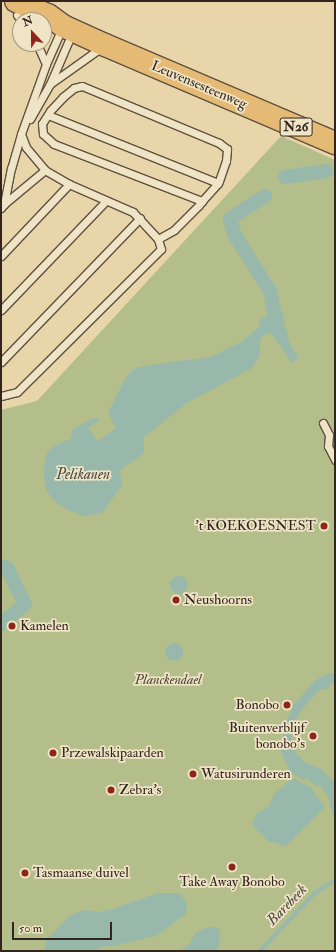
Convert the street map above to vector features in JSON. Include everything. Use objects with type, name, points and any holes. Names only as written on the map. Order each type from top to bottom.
[{"type":"main road","name":"Leuvensesteenweg","points":[[52,19],[60,27],[335,143]]},
{"type":"lane","points":[[3,206],[11,169],[21,134],[60,27]]},
{"type":"lane","points":[[21,134],[50,84],[60,27]]},
{"type":"lane","points":[[50,84],[105,45]]},
{"type":"lane","points":[[41,52],[46,64]]},
{"type":"lane","points":[[158,239],[174,230],[202,201],[218,183],[226,161],[227,149],[219,143],[82,86],[74,88],[63,97],[42,124],[42,134],[54,144],[202,201]]},
{"type":"lane","points":[[48,115],[218,183]]},
{"type":"lane","points":[[1,396],[17,392],[161,249],[158,239],[133,212],[69,184],[45,170],[26,147],[21,134]]},
{"type":"lane","points":[[3,206],[45,170]]},
{"type":"lane","points":[[1,256],[69,184]]},
{"type":"lane","points":[[1,310],[106,201]]},
{"type":"lane","points":[[1,362],[140,218]]},
{"type":"lane","points":[[323,423],[329,435],[328,446],[335,460]]},
{"type":"green space","name":"Planckendael","points":[[281,136],[335,160],[335,951],[1,951],[1,410],[37,401]]},
{"type":"water","name":"Pelikanen","points":[[283,312],[290,344],[299,358],[290,363],[288,356],[271,333],[265,334],[260,340],[260,355],[252,368],[187,403],[144,437],[144,453],[120,470],[122,485],[103,512],[84,516],[68,510],[54,501],[46,490],[43,472],[47,453],[56,445],[71,439],[73,429],[91,419],[98,418],[100,420],[88,428],[98,441],[116,428],[108,413],[124,381],[132,370],[139,367],[211,357],[243,341],[258,328],[261,317],[275,316]]},
{"type":"water","points":[[179,576],[185,579],[188,585],[185,591],[179,594],[173,591],[170,585],[173,579]]},
{"type":"water","points":[[170,643],[178,643],[183,648],[181,659],[178,661],[170,661],[165,656],[165,648]]},
{"type":"water","points":[[330,673],[335,673],[335,683],[330,683],[328,689],[320,690],[302,709],[294,723],[291,740],[296,753],[304,762],[321,769],[335,783],[335,818],[333,816],[328,796],[320,786],[315,786],[308,779],[302,779],[290,772],[279,747],[282,742],[284,726],[294,704],[316,680]]},
{"type":"water","points":[[293,778],[311,788],[325,807],[286,846],[268,841],[252,825],[256,814],[269,806],[274,794]]},
{"type":"water","points":[[158,893],[179,893],[187,903],[186,914],[156,936],[102,947],[94,951],[42,951],[45,948],[45,941],[71,915],[85,910],[98,912],[113,909]]},
{"type":"water","points":[[216,927],[220,931],[219,945],[216,951],[179,951],[190,944],[195,933],[207,928]]},
{"type":"waterway","points":[[285,177],[327,171]]},
{"type":"waterway","points":[[265,196],[230,219],[234,234],[270,291],[275,316]]},
{"type":"waterway","points":[[1,566],[7,568],[25,604],[1,624]]},
{"type":"waterway","name":"Barebeek","points":[[260,951],[314,894],[335,880]]},
{"type":"place","name":"'t KOEKOESNEST","points":[[324,526]]},
{"type":"place","name":"Neushoorns","points":[[176,600]]},
{"type":"place","name":"Kamelen","points":[[12,626]]},
{"type":"place","name":"Bonobo","points":[[287,705]]},
{"type":"place","name":"Buitenverblijf bonobo's","points":[[313,736]]},
{"type":"place","name":"Przewalskipaarden","points":[[53,753]]},
{"type":"place","name":"Watusirunderen","points":[[193,774]]},
{"type":"place","name":"Zebra's","points":[[111,790]]},
{"type":"place","name":"Take Away Bonobo","points":[[232,867]]},
{"type":"place","name":"Tasmaanse duivel","points":[[25,873]]}]
